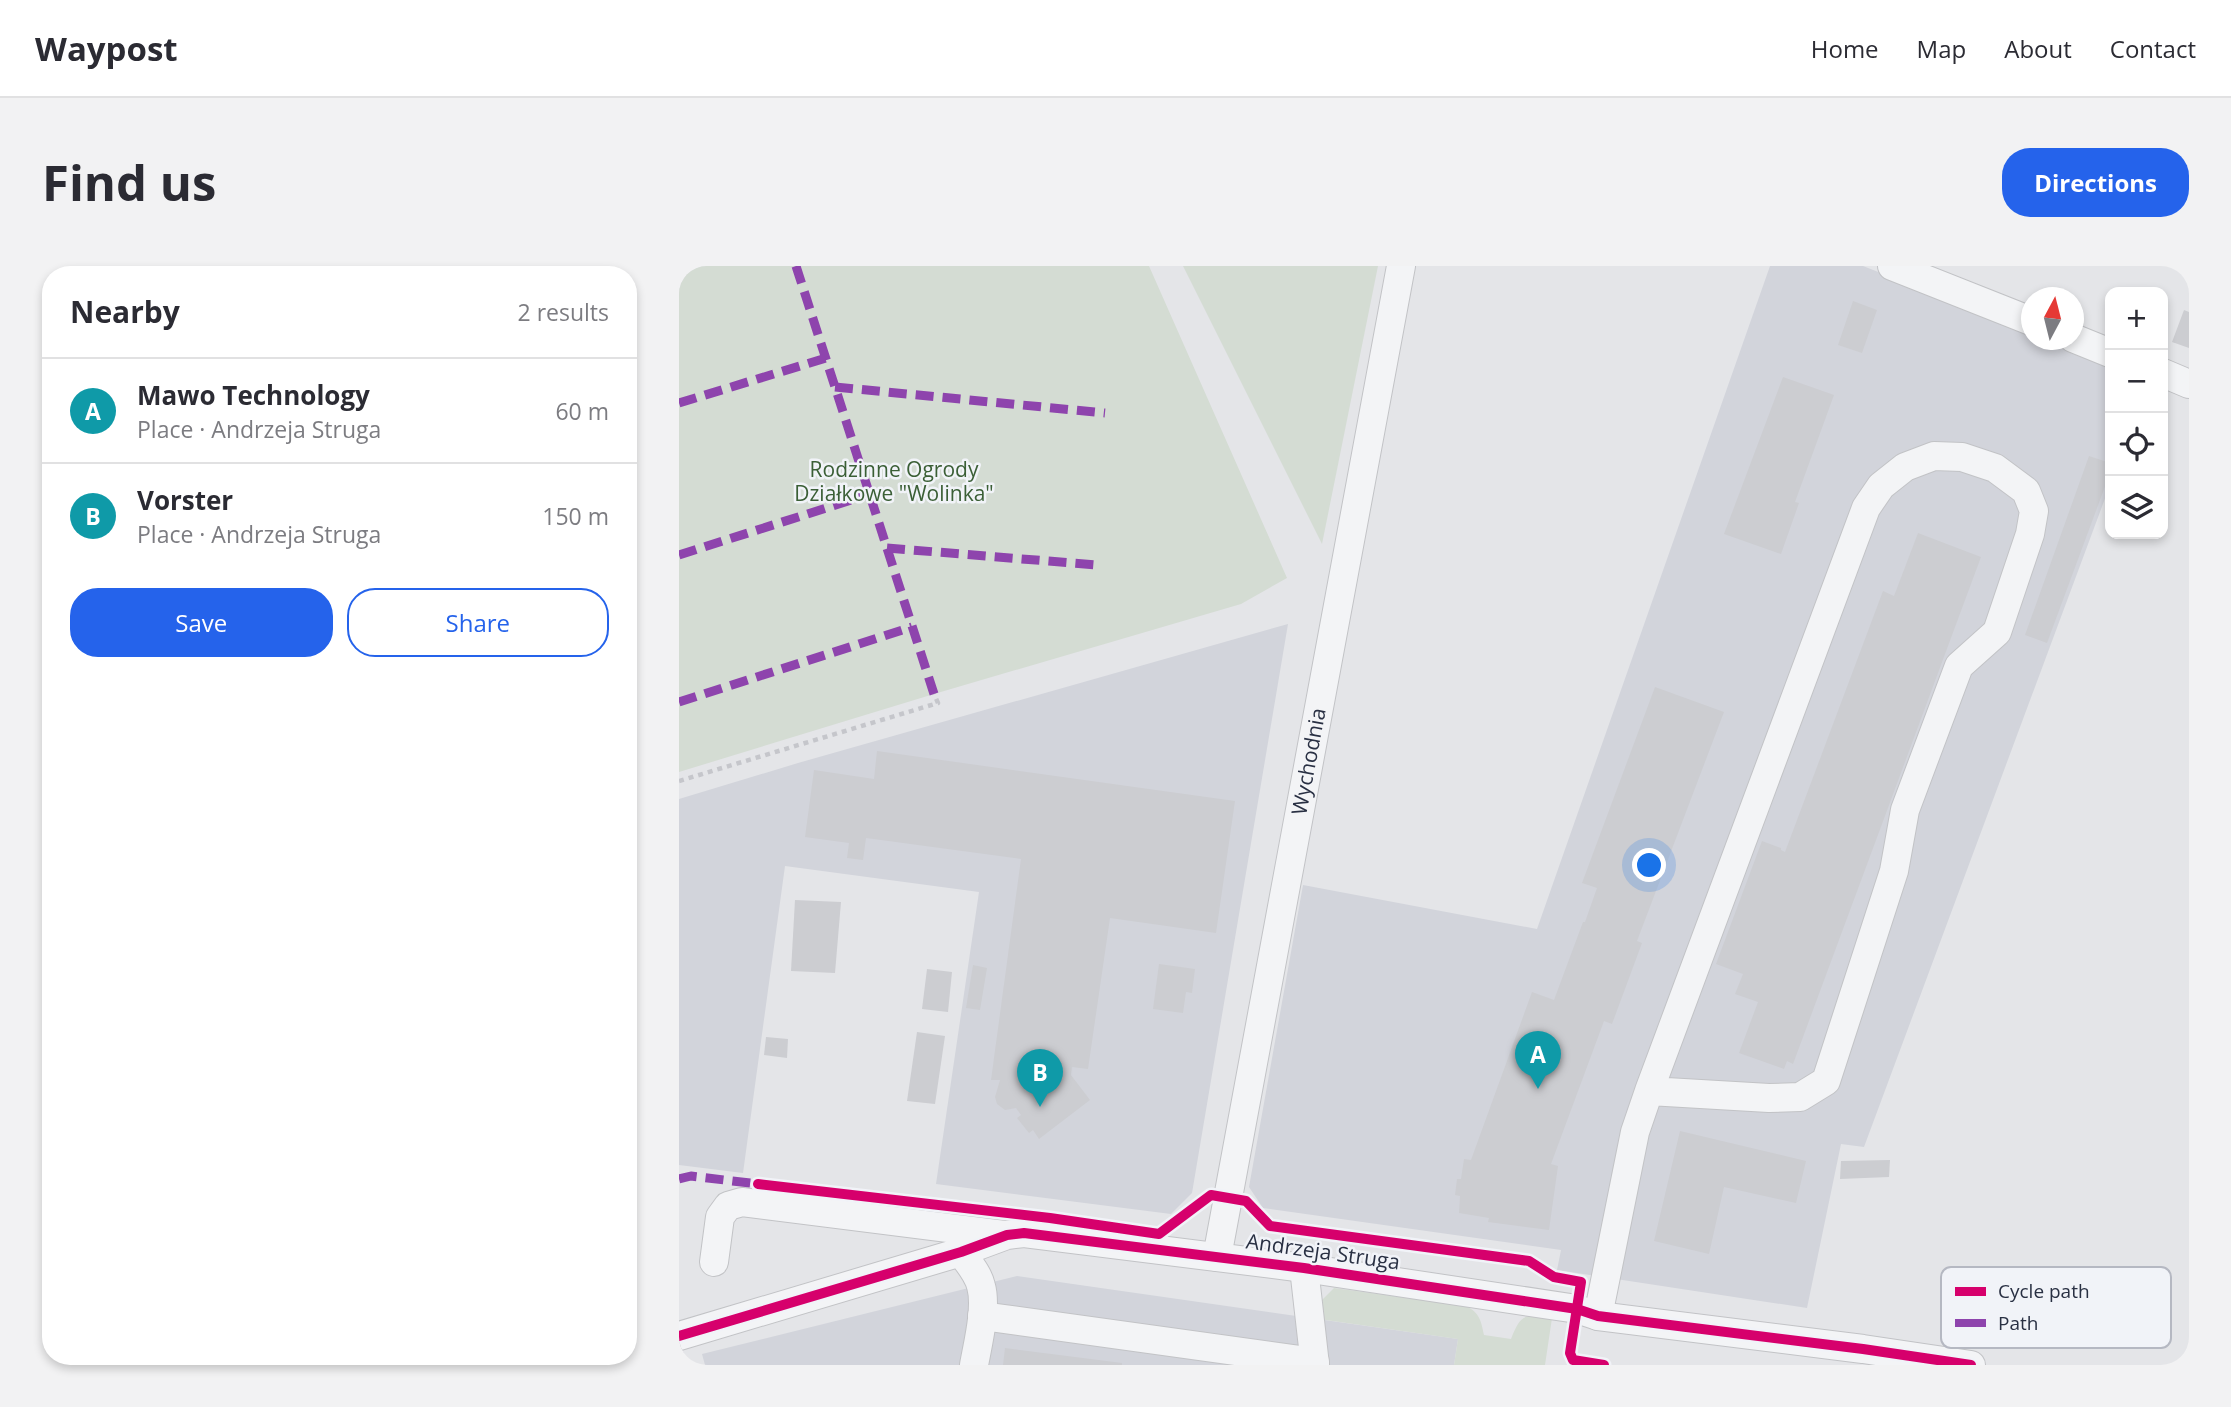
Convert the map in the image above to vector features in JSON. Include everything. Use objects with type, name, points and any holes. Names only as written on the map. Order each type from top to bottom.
[{"type":"street","name":"Wychodnia","points":[[1217,1256],[1401,266]]},
{"type":"street","points":[[1892,266],[2021,317]]},
{"type":"street","points":[[2084,342],[2105,351]]},
{"type":"street","points":[[2168,375],[2189,384]]},
{"type":"street","points":[[1598,1316],[1635,1132],[1649,1091],[1866,508],[1881,486],[1905,467],[1934,456],[1962,457],[1995,468],[2026,491],[2034,511],[2030,534],[1997,632],[1959,666],[1905,810],[1894,871],[1826,1081],[1800,1097],[1769,1098],[1649,1091]]},
{"type":"street","points":[[714,1262],[720,1217],[728,1206],[742,1202],[1007,1235]]},
{"type":"street","name":"Andrzeja Struga","points":[[679,1336],[961,1252],[1007,1235],[1024,1233],[1304,1268],[1577,1309],[1598,1316],[1971,1365]]},
{"type":"street","points":[[961,1252],[982,1287],[982,1316],[974,1365]]},
{"type":"street","points":[[982,1316],[1315,1363],[1304,1268]]},
{"type":"path","points":[[679,781],[938,703],[934,694]]},
{"type":"shaded area","points":[[1770,266],[1863,266],[2021,328],[2021,350],[2077,350],[2105,361],[2105,498],[1864,1147],[1841,1144],[1807,1308],[1557,1270],[1561,1250],[1263,1208],[1249,1187],[1303,885],[1537,929]]},
{"type":"shaded area","points":[[1288,624],[1192,1193],[1171,1214],[936,1184],[979,892],[785,866],[743,1173],[679,1165],[679,799]]},
{"type":"shaded area","points":[[1017,1276],[1458,1339],[1454,1365],[705,1365],[702,1354]]},
{"type":"green space","name":"Rodzinne Ogrody Działkowe \"Wolinka\"","points":[[679,266],[1149,266],[1287,578],[1241,604],[679,772]]},
{"type":"green space","points":[[1183,266],[1378,266],[1322,544]]},
{"type":"green space","points":[[1334,1288],[1466,1306],[1479,1318],[1484,1335],[1511,1339],[1518,1324],[1525,1317],[1552,1318],[1545,1365],[1454,1365],[1458,1339],[1319,1319],[1321,1301]]},
{"type":"building","points":[[1853,301],[1877,310],[1862,353],[1838,345]]},
{"type":"building","points":[[2184,310],[2189,312],[2189,348],[2172,342]]},
{"type":"building","points":[[1783,377],[1834,395],[1795,502],[1799,503],[1781,554],[1724,534]]},
{"type":"building","points":[[2089,456],[2105,461],[2105,486],[2047,643],[2025,635]]},
{"type":"building","points":[[1918,533],[1981,557],[1793,1064],[1787,1061],[1784,1069],[1739,1053],[1758,1002],[1735,994],[1743,974],[1716,964],[1762,841],[1785,852],[1883,591],[1894,596]]},
{"type":"building","points":[[1655,687],[1724,712],[1637,941],[1642,943],[1612,1024],[1604,1021],[1551,1164],[1558,1166],[1549,1230],[1488,1222],[1489,1218],[1459,1213],[1460,1196],[1455,1195],[1457,1179],[1461,1179],[1464,1159],[1471,1160],[1532,992],[1554,1000],[1585,922],[1597,888],[1582,883]]},
{"type":"building","points":[[877,751],[1235,801],[1216,933],[1110,918],[1088,1069],[1072,1067],[1071,1075],[1090,1100],[1039,1139],[1033,1130],[1029,1133],[1017,1118],[1021,1115],[1016,1108],[1005,1110],[997,1104],[995,1097],[1000,1080],[991,1080],[1021,859],[866,838],[863,860],[847,858],[849,843],[805,837],[814,770],[874,779]]},
{"type":"building","points":[[795,900],[841,902],[835,973],[791,971]]},
{"type":"building","points":[[1159,964],[1195,969],[1192,993],[1186,992],[1183,1013],[1153,1009]]},
{"type":"building","points":[[973,965],[987,968],[980,1010],[966,1008]]},
{"type":"building","points":[[927,969],[952,972],[948,1012],[922,1009]]},
{"type":"building","points":[[917,1032],[945,1036],[935,1104],[907,1101]]},
{"type":"building","points":[[766,1037],[788,1039],[787,1058],[764,1055]]},
{"type":"building","points":[[1680,1131],[1806,1161],[1796,1203],[1724,1187],[1709,1254],[1654,1241]]},
{"type":"building","points":[[1890,1160],[1889,1177],[1840,1179],[1841,1161]]},
{"type":"building","points":[[1005,1348],[1122,1363],[1122,1365],[1003,1365]]},
{"type":"marked path","points":[[796,266],[934,694]]},
{"type":"marked path","points":[[679,403],[826,358]]},
{"type":"marked path","points":[[835,387],[1105,413]]},
{"type":"marked path","points":[[679,555],[870,494]]},
{"type":"marked path","points":[[887,548],[1097,565]]},
{"type":"marked path","points":[[679,702],[912,627]]},
{"type":"marked path","points":[[679,1179],[691,1176],[758,1184]]},
{"type":"marked path","points":[[679,1354],[682,1365]]},
{"type":"cycle path","points":[[758,1184],[1050,1218],[1159,1234],[1211,1195],[1246,1201],[1270,1226],[1529,1261],[1554,1277],[1581,1282],[1570,1353],[1573,1360],[1604,1365]]},
{"type":"cycle path","points":[[679,1336],[961,1252],[1007,1235],[1024,1233],[1304,1268],[1577,1309],[1598,1316],[1971,1365]]},
{"type":"place","name":"Mawo Technology","points":[[1538,1089]]},
{"type":"place","name":"Vorster","points":[[1040,1107]]}]
